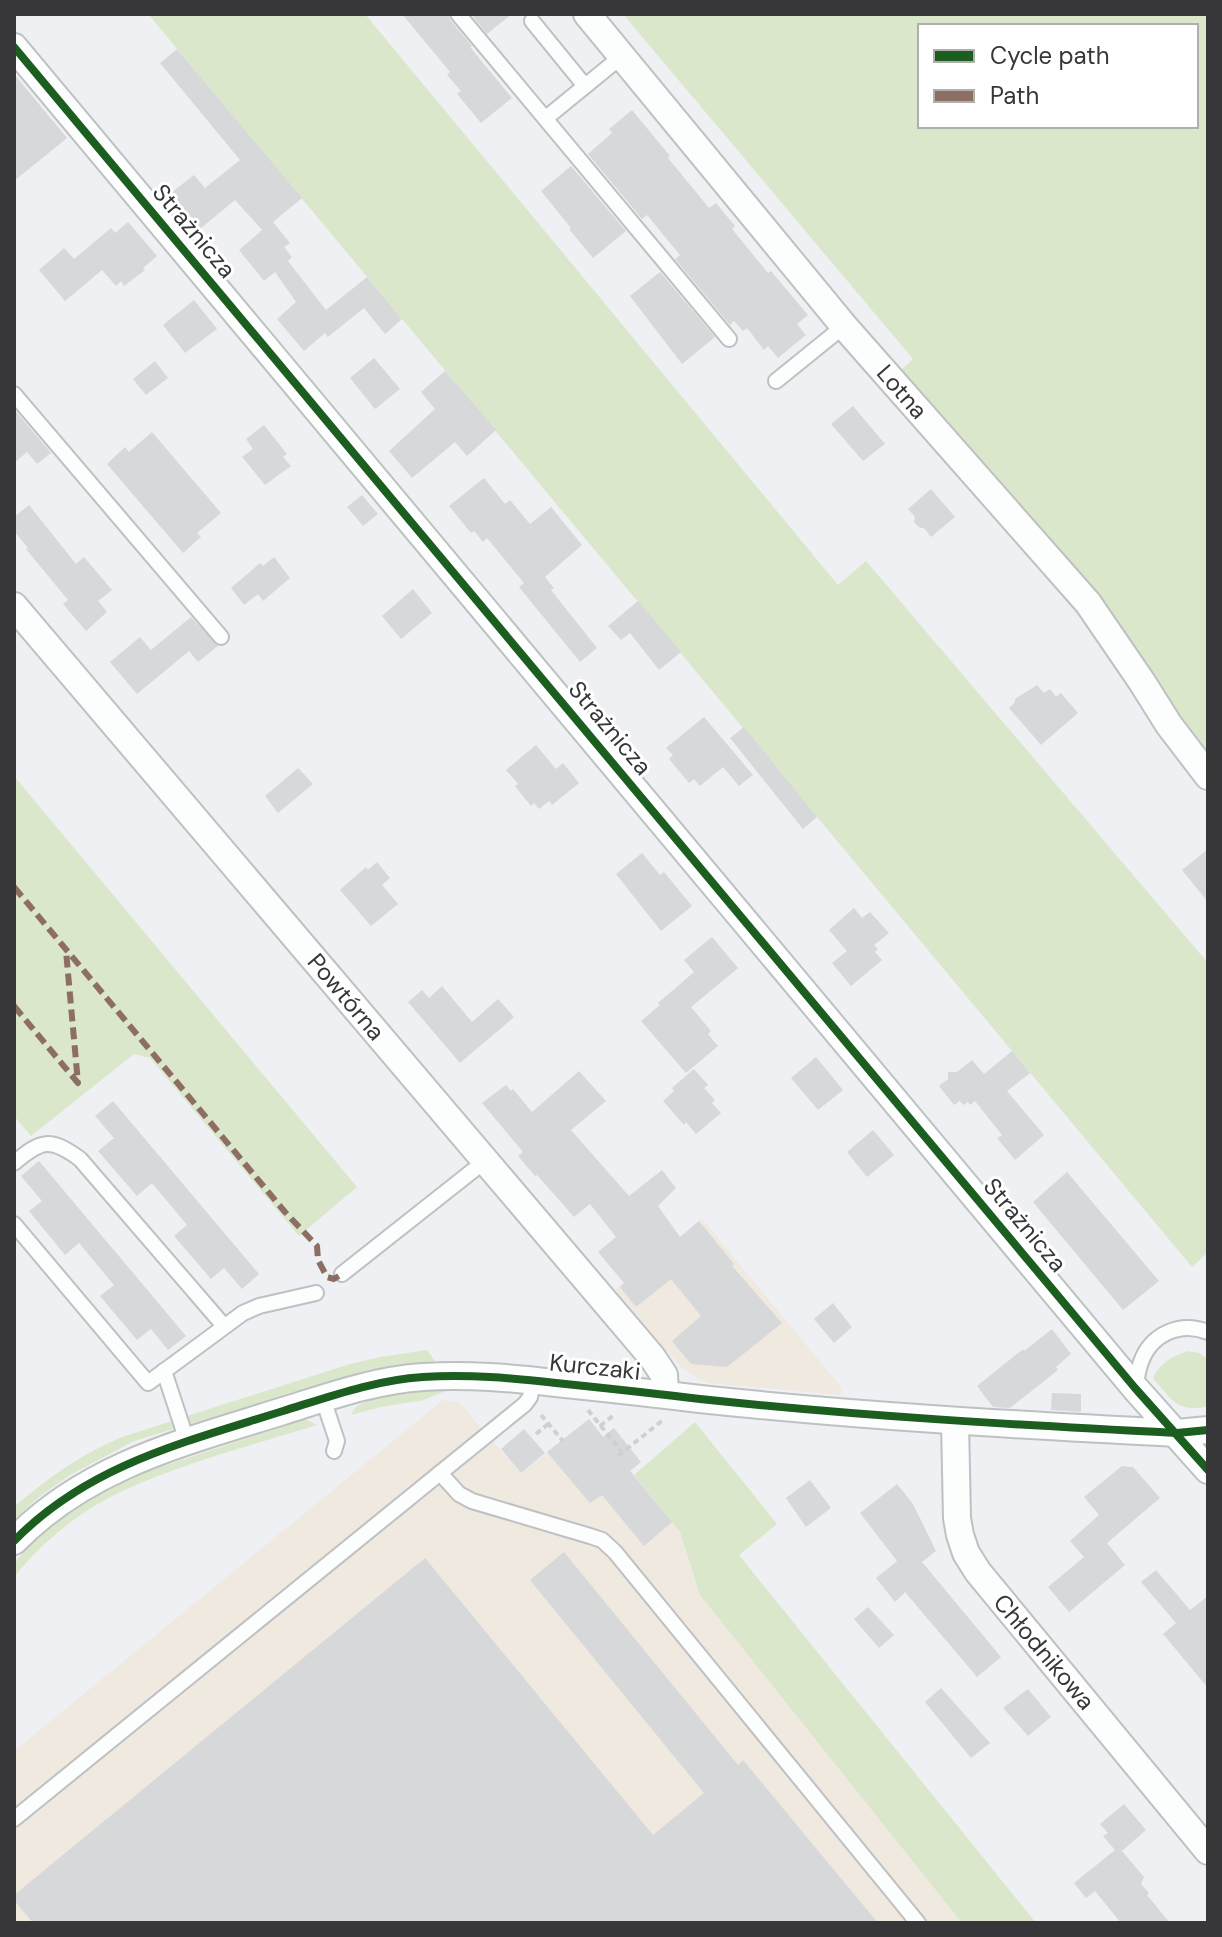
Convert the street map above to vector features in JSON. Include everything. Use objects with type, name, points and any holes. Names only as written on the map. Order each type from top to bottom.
[{"type":"street","name":"Lotna","points":[[587,14],[844,326],[1088,603],[1174,732],[1208,776]]},
{"type":"street","name":"Strażnicza","points":[[14,47],[1135,1388],[1208,1470]]},
{"type":"street","name":"Powtórna","points":[[14,606],[661,1368],[666,1382],[665,1406]]},
{"type":"street","name":"Kurczaki","points":[[14,1541],[63,1498],[104,1474],[156,1451],[386,1381],[418,1377],[465,1375],[533,1380],[665,1406],[1177,1433],[1208,1430]]},
{"type":"street","name":"Chłodnikowa","points":[[955,1422],[957,1518],[966,1553],[978,1572],[1208,1851]]},
{"type":"lane","points":[[458,14],[729,339]]},
{"type":"lane","points":[[532,21],[585,86]]},
{"type":"lane","points":[[546,118],[622,56]]},
{"type":"lane","points":[[776,381],[844,326]]},
{"type":"lane","points":[[14,394],[221,637]]},
{"type":"lane","points":[[14,1163],[31,1149],[45,1144],[62,1147],[80,1159],[224,1326]]},
{"type":"lane","points":[[342,1274],[485,1161]]},
{"type":"lane","points":[[14,1224],[148,1383],[251,1309],[316,1293]]},
{"type":"lane","points":[[1135,1388],[1141,1362],[1155,1340],[1176,1328],[1199,1328],[1208,1332]]},
{"type":"lane","points":[[164,1371],[187,1441]]},
{"type":"lane","points":[[14,1819],[525,1404],[530,1397],[533,1380]]},
{"type":"lane","points":[[323,1399],[337,1441],[334,1451]]},
{"type":"lane","points":[[440,1473],[459,1494],[472,1501],[602,1540],[615,1552],[918,1923]]},
{"type":"path","points":[[588,1410],[620,1454],[665,1406]]},
{"type":"path","points":[[539,1413],[563,1441]]},
{"type":"path","points":[[536,1434],[548,1424]]},
{"type":"shaded area","points":[[702,1219],[842,1388],[841,1395],[700,1380],[680,1366],[615,1290]]},
{"type":"shaded area","points":[[443,1400],[459,1402],[521,1474],[589,1419],[680,1532],[700,1595],[962,1923],[14,1923],[14,1751]]},
{"type":"green space","points":[[148,14],[365,14],[838,585],[866,561],[1208,963],[1208,1252],[1192,1267]]},
{"type":"green space","points":[[623,14],[1208,14],[1208,759],[898,373],[913,359]]},
{"type":"green space","points":[[14,776],[357,1187],[299,1236],[150,1058],[134,1054],[31,1136],[14,1116]]},
{"type":"green space","points":[[427,1350],[435,1361],[368,1370],[134,1441],[70,1475],[14,1520],[14,1507],[39,1487],[78,1459],[122,1437],[350,1364]]},
{"type":"green space","points":[[1188,1351],[1208,1359],[1208,1406],[1182,1406],[1170,1398],[1153,1378],[1167,1361]]},
{"type":"green space","points":[[450,1389],[424,1400],[351,1415],[359,1405],[377,1398]]},
{"type":"green space","points":[[305,1419],[317,1425],[196,1462],[109,1498],[64,1527],[14,1577],[14,1563],[36,1539],[56,1522],[110,1488],[140,1474]]},
{"type":"green space","points":[[695,1422],[777,1524],[739,1555],[1036,1923],[962,1923],[700,1595],[680,1532],[634,1475]]},
{"type":"building","points":[[402,14],[448,14],[470,47],[512,98],[481,123],[457,94],[461,91],[447,75],[450,72]]},
{"type":"building","points":[[471,14],[512,14],[487,34]]},
{"type":"building","points":[[177,49],[302,198],[273,222],[290,243],[284,247],[292,257],[288,261],[326,310],[367,277],[402,319],[385,334],[364,308],[328,337],[325,333],[304,351],[277,319],[296,302],[275,272],[264,281],[239,250],[262,230],[235,200],[200,229],[171,193],[194,175],[205,188],[240,160],[160,63]]},
{"type":"building","points":[[14,74],[67,138],[14,181]]},
{"type":"building","points":[[632,110],[709,208],[716,203],[735,226],[732,229],[768,273],[771,271],[808,315],[797,324],[806,335],[778,358],[768,346],[764,350],[747,328],[743,331],[734,321],[730,325],[675,259],[680,255],[647,215],[642,219],[588,154],[612,133],[609,129]]},
{"type":"building","points":[[571,166],[626,231],[593,258],[541,191]]},
{"type":"building","points":[[128,222],[157,256],[124,286],[121,281],[116,286],[102,270],[65,301],[39,270],[64,248],[74,259],[111,228],[115,233]]},
{"type":"building","points":[[660,272],[715,337],[682,364],[630,296]]},
{"type":"building","points":[[194,300],[217,329],[185,353],[163,325]]},
{"type":"building","points":[[374,358],[400,389],[375,409],[350,378]]},
{"type":"building","points":[[155,361],[168,378],[146,395],[133,379]]},
{"type":"building","points":[[445,371],[496,430],[467,456],[455,442],[412,478],[389,451],[435,409],[421,392]]},
{"type":"building","points":[[853,406],[885,444],[863,461],[831,424]]},
{"type":"building","points":[[14,409],[51,453],[37,464],[27,452],[14,463]]},
{"type":"building","points":[[264,425],[287,454],[283,457],[291,466],[265,485],[242,457],[253,449],[246,439]]},
{"type":"building","points":[[152,432],[221,513],[197,533],[201,537],[183,553],[107,464],[125,447],[129,452]]},
{"type":"building","points":[[484,478],[505,504],[510,500],[530,524],[551,507],[582,545],[545,577],[554,588],[551,590],[597,648],[580,662],[519,587],[524,583],[487,538],[483,542],[474,531],[471,533],[449,506]]},
{"type":"building","points":[[931,489],[955,517],[931,537],[914,522],[915,517],[908,509]]},
{"type":"building","points":[[362,495],[378,514],[363,526],[347,507]]},
{"type":"building","points":[[29,505],[76,564],[84,557],[112,590],[98,601],[107,612],[86,631],[63,604],[68,600],[14,531],[14,517]]},
{"type":"building","points":[[274,557],[290,578],[263,601],[258,594],[244,605],[231,588],[260,563],[263,566]]},
{"type":"building","points":[[413,589],[432,613],[401,639],[382,616]]},
{"type":"building","points":[[638,601],[681,652],[659,670],[630,633],[621,640],[608,626]]},
{"type":"building","points":[[191,617],[218,646],[198,662],[189,651],[137,694],[110,662],[140,637],[151,650]]},
{"type":"building","points":[[1037,685],[1044,693],[1050,689],[1056,697],[1061,693],[1078,713],[1041,745],[1009,708],[1015,699]]},
{"type":"building","points":[[704,717],[753,775],[739,786],[723,767],[700,786],[694,779],[689,783],[669,759],[673,755],[666,748]]},
{"type":"building","points":[[744,727],[817,817],[803,829],[730,738]]},
{"type":"building","points":[[536,745],[556,769],[563,763],[579,783],[552,805],[549,801],[539,809],[534,803],[531,806],[506,770]]},
{"type":"building","points":[[298,768],[313,784],[278,813],[265,796]]},
{"type":"building","points":[[1208,849],[1208,902],[1182,870]]},
{"type":"building","points":[[642,853],[660,875],[664,872],[692,906],[661,931],[616,874]]},
{"type":"building","points":[[377,862],[390,878],[382,885],[398,904],[371,926],[340,890],[366,867],[368,870]]},
{"type":"building","points":[[854,908],[862,918],[870,912],[889,933],[874,945],[878,949],[875,952],[882,960],[851,986],[832,963],[847,951],[829,930]]},
{"type":"building","points":[[712,937],[738,968],[691,1007],[711,1031],[708,1034],[718,1046],[686,1073],[641,1021],[694,972],[684,960]]},
{"type":"building","points":[[442,986],[472,1022],[498,999],[514,1017],[460,1063],[408,1002],[422,990],[429,998]]},
{"type":"building","points":[[1012,1051],[1030,1073],[1007,1091],[1044,1135],[1015,1160],[997,1138],[1002,1135],[975,1101],[970,1105],[968,1102],[963,1105],[960,1101],[954,1105],[939,1086],[948,1079],[948,1072],[957,1072],[972,1060],[984,1074]]},
{"type":"building","points":[[816,1057],[843,1090],[818,1110],[791,1078]]},
{"type":"building","points":[[694,1069],[708,1085],[704,1088],[721,1113],[696,1134],[663,1101],[674,1091],[672,1088]]},
{"type":"building","points":[[579,1071],[606,1101],[571,1130],[629,1196],[662,1170],[676,1188],[658,1206],[680,1237],[699,1221],[734,1264],[732,1266],[782,1323],[727,1367],[691,1364],[672,1341],[701,1316],[671,1279],[636,1307],[620,1287],[624,1283],[598,1252],[616,1237],[590,1204],[574,1217],[518,1156],[523,1152],[482,1103],[506,1085],[532,1112]]},
{"type":"building","points":[[113,1101],[259,1274],[242,1289],[224,1268],[211,1279],[174,1236],[187,1225],[152,1183],[137,1196],[98,1151],[114,1138],[95,1116]]},
{"type":"building","points":[[873,1130],[894,1155],[867,1177],[847,1152]]},
{"type":"building","points":[[39,1161],[186,1336],[168,1350],[151,1329],[137,1340],[100,1296],[114,1285],[79,1243],[65,1255],[29,1211],[42,1201],[21,1176]]},
{"type":"building","points":[[1067,1172],[1159,1281],[1123,1310],[1033,1202]]},
{"type":"building","points":[[833,1303],[852,1327],[834,1343],[814,1319]]},
{"type":"building","points":[[1052,1329],[1071,1354],[1056,1367],[1058,1370],[1010,1408],[993,1407],[977,1386]]},
{"type":"building","points":[[1052,1393],[1081,1394],[1081,1412],[1051,1410]]},
{"type":"building","points":[[589,1419],[603,1437],[614,1428],[641,1462],[630,1471],[672,1522],[644,1546],[602,1495],[590,1503],[547,1452]]},
{"type":"building","points":[[524,1429],[545,1453],[521,1473],[501,1449]]},
{"type":"building","points":[[1122,1466],[1133,1467],[1160,1498],[1107,1543],[1125,1565],[1069,1612],[1048,1587],[1084,1557],[1070,1541],[1099,1515],[1084,1497]]},
{"type":"building","points":[[810,1480],[831,1508],[806,1527],[786,1498]]},
{"type":"building","points":[[897,1484],[913,1504],[936,1551],[922,1562],[1001,1657],[977,1677],[905,1592],[895,1602],[876,1578],[897,1561],[860,1513]]},
{"type":"building","points":[[564,1552],[738,1765],[743,1760],[878,1923],[33,1923],[14,1900],[14,1895],[425,1558],[653,1835],[704,1793],[530,1580]]},
{"type":"building","points":[[1156,1570],[1190,1610],[1208,1596],[1208,1688],[1163,1634],[1176,1623],[1141,1582]]},
{"type":"building","points":[[868,1607],[894,1635],[879,1648],[854,1619]]},
{"type":"building","points":[[941,1688],[990,1743],[971,1758],[925,1702]]},
{"type":"building","points":[[1028,1689],[1051,1717],[1028,1736],[1003,1708]]},
{"type":"building","points":[[1124,1804],[1146,1830],[1122,1851],[1144,1877],[1141,1884],[1149,1893],[1147,1895],[1170,1923],[1121,1923],[1095,1891],[1086,1898],[1074,1883],[1115,1850],[1103,1836],[1108,1833],[1100,1824]]},
{"type":"marked path","points":[[14,887],[285,1212],[317,1246],[318,1260],[327,1277],[334,1279],[342,1274]]},
{"type":"marked path","points":[[14,1006],[78,1083],[66,951]]},
{"type":"cycle path","points":[[14,47],[1135,1388],[1208,1470]]},
{"type":"cycle path","points":[[14,1541],[73,1493],[140,1459],[334,1395],[369,1385],[423,1377],[506,1378],[760,1405],[938,1419],[1177,1433],[1208,1430]]}]
